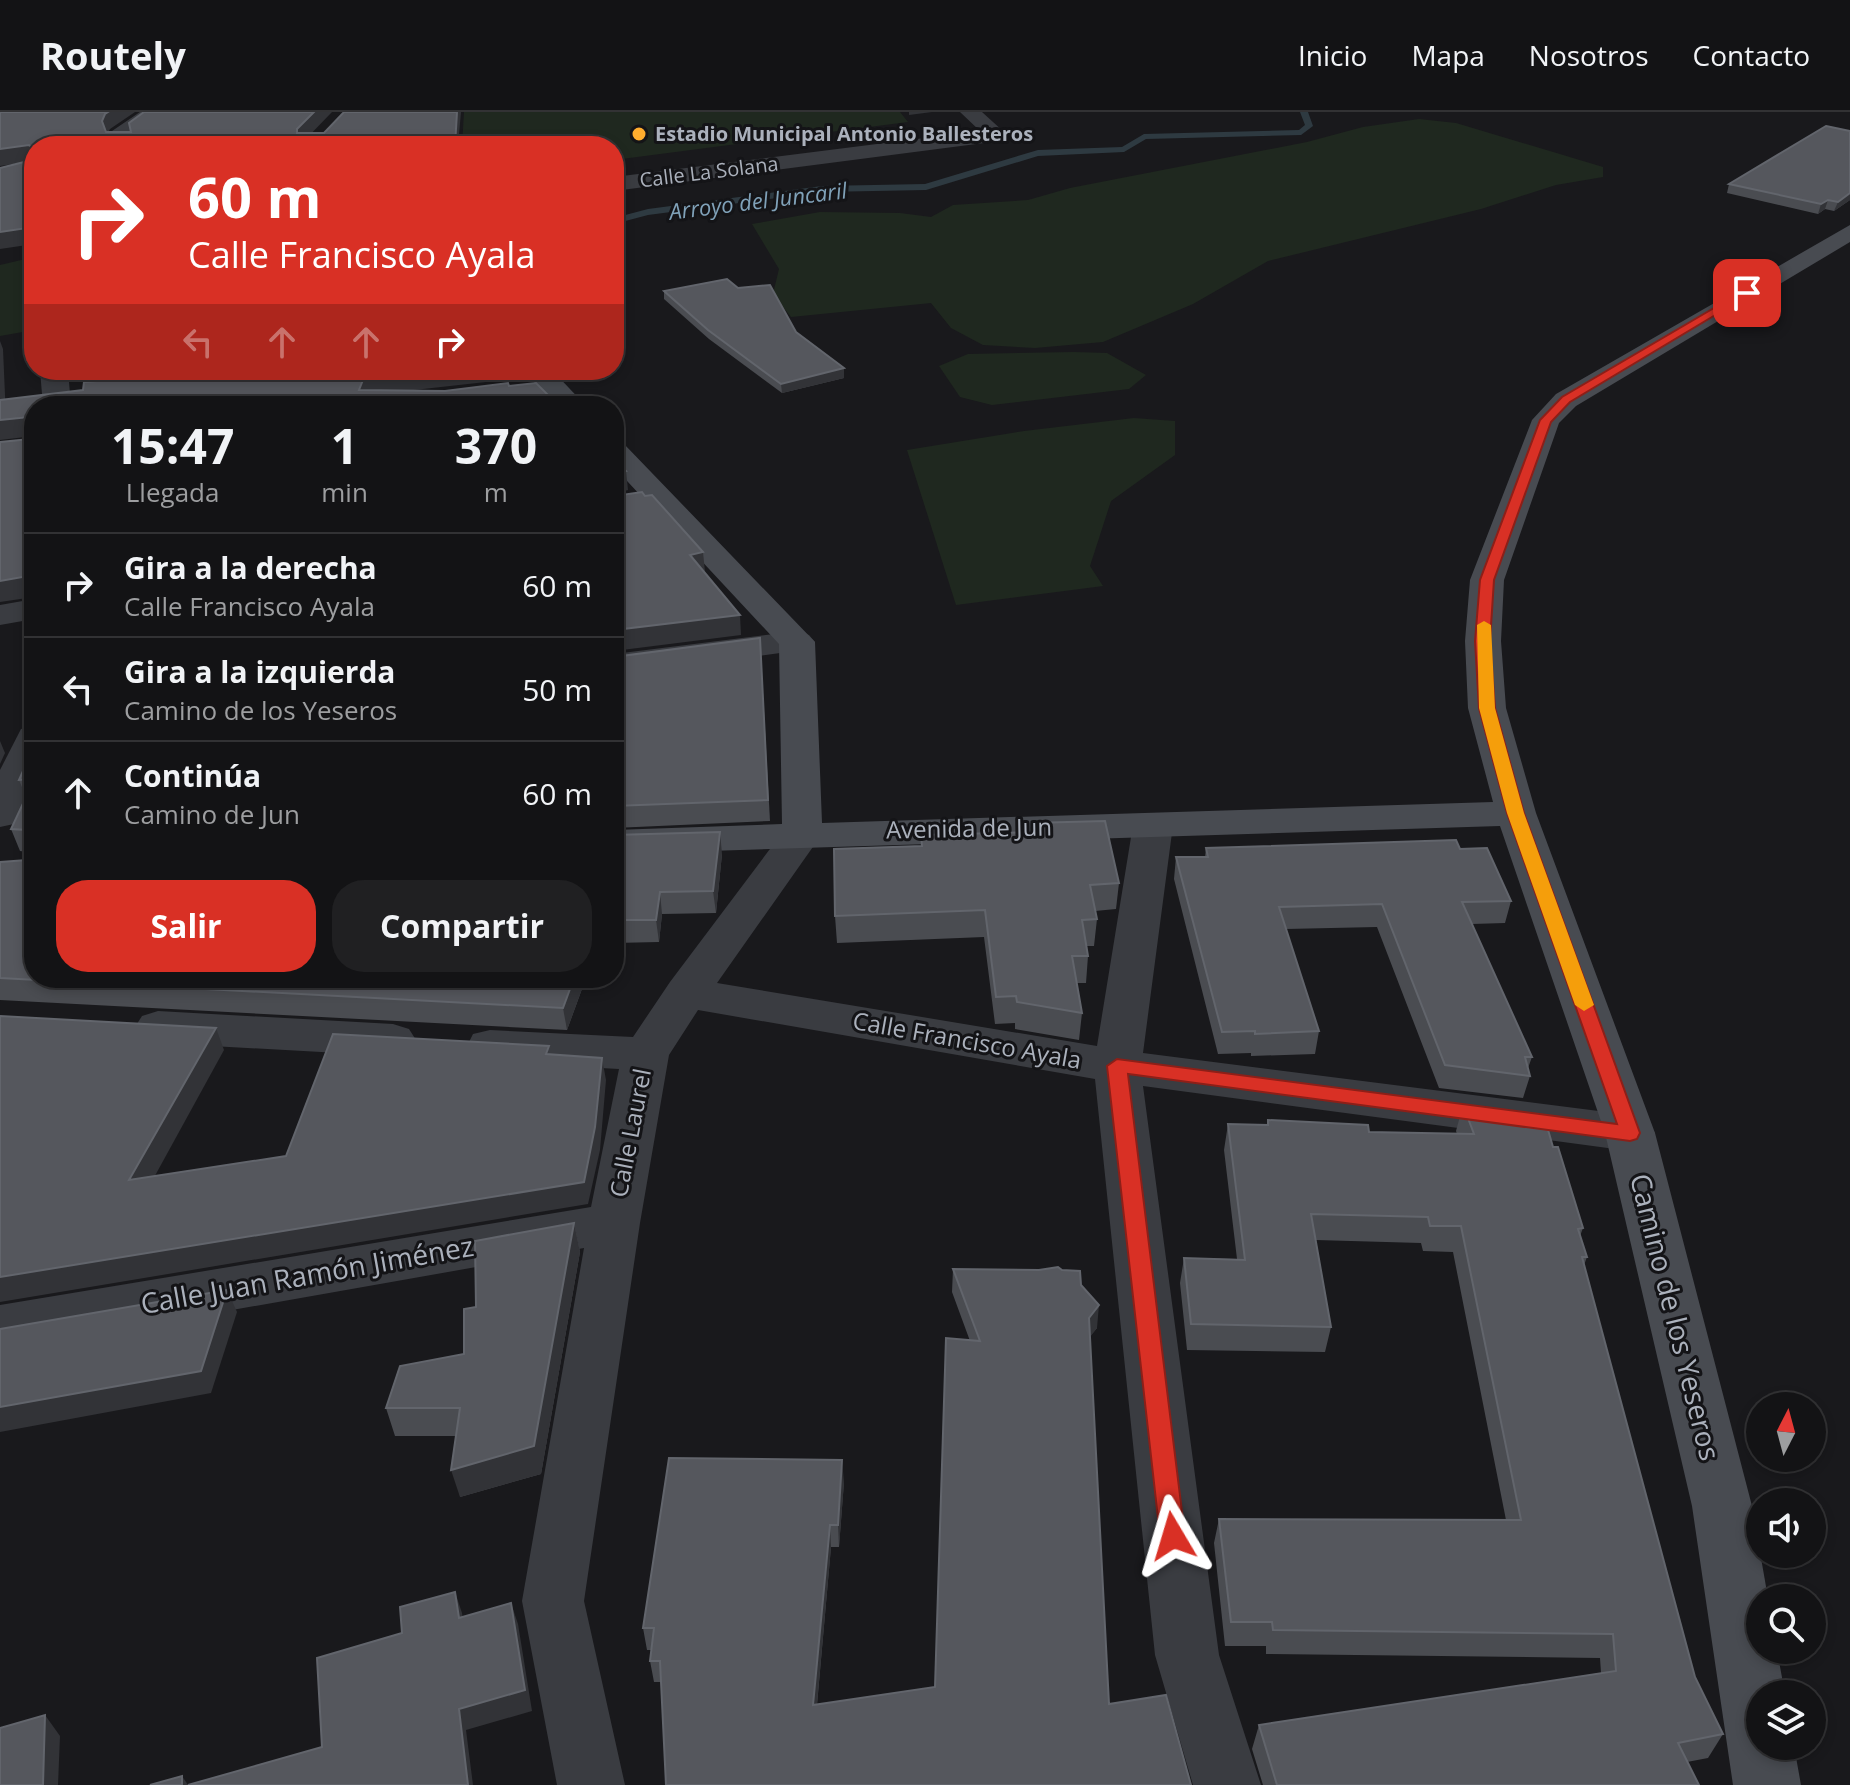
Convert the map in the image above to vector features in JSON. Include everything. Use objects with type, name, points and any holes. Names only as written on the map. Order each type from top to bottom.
[{"type":"street","points":[[119,136],[154,112]]},
{"type":"street","points":[[972,114],[1007,112]]},
{"type":"street","name":"Calle La Solana","points":[[624,183],[984,137],[994,132],[972,114]]},
{"type":"street","name":"Camino de los Yeseros","points":[[1750,1680],[1722,1506],[1630,1133],[1516,813],[1487,708],[1483,641],[1487,580],[1546,420],[1566,400],[1850,232]]},
{"type":"street","points":[[537,382],[557,396]]},
{"type":"street","points":[[624,467],[644,500],[797,642],[802,834]]},
{"type":"street","points":[[0,615],[24,611]]},
{"type":"street","points":[[624,664],[797,642]]},
{"type":"street","points":[[0,815],[24,760]]},
{"type":"street","name":"Avenida de Jun","points":[[624,842],[1516,813]]},
{"type":"street","points":[[1153,825],[1117,1066],[1187,1655],[1227,1785]]},
{"type":"street","name":"Calle Laurel","points":[[591,1785],[553,1601],[614,1223],[646,1054],[686,993],[802,834]]},
{"type":"street","name":"Calle Francisco Ayala","points":[[686,993],[1117,1066],[1630,1133]]},
{"type":"street","points":[[110,1025],[646,1054]]},
{"type":"street","name":"Calle Juan Ramón Jiménez","points":[[0,1328],[614,1223]]},
{"type":"street","name":"Camino de los Yeseros","points":[[1763,1760],[1767,1785]]},
{"type":"shaded area","name":"Estadio Municipal Antonio Ballesteros","points":[[464,112],[900,112],[908,122],[624,159],[624,136],[463,136]]},
{"type":"shaded area","points":[[1419,119],[1456,123],[1603,167],[1603,177],[1556,185],[1481,209],[1268,261],[1193,304],[1103,342],[1035,348],[983,345],[951,328],[931,303],[791,317],[773,294],[779,269],[752,224],[820,212],[900,213],[931,217],[953,205],[1028,200],[1070,188],[1307,142],[1363,127]]},
{"type":"shaded area","points":[[24,259],[24,332],[0,336],[0,265]]},
{"type":"shaded area","points":[[1107,353],[1146,375],[1129,389],[992,405],[960,397],[939,366],[968,354]]},
{"type":"shaded area","points":[[1134,418],[1175,421],[1175,455],[1111,501],[1090,566],[1103,586],[956,605],[907,450],[1024,431]]},
{"type":"building","points":[[0,112],[108,112],[102,121],[106,132],[131,132],[129,123],[144,112],[314,112],[297,129],[297,133],[324,133],[344,112],[457,112],[456,136],[24,136],[24,146],[0,149]]},
{"type":"building","points":[[1826,126],[1850,131],[1850,193],[1838,202],[1828,200],[1821,204],[1729,184]]},
{"type":"building","points":[[24,162],[24,228],[0,232],[0,168]]},
{"type":"building","points":[[727,279],[738,288],[770,285],[796,332],[844,368],[781,384],[708,330],[664,291]]},
{"type":"building","points":[[363,380],[359,390],[445,391],[508,383],[509,386],[536,383],[549,396],[33,396],[83,390],[84,382]]},
{"type":"building","points":[[24,397],[24,418],[0,420],[0,400]]},
{"type":"building","points":[[24,440],[24,577],[0,581],[0,442]]},
{"type":"building","points":[[642,492],[645,496],[652,495],[703,552],[690,555],[740,615],[624,629],[624,495]]},
{"type":"building","points":[[760,638],[768,800],[624,806],[624,656]]},
{"type":"building","points":[[24,801],[24,830],[11,829]]},
{"type":"building","points":[[1105,821],[1119,883],[1090,885],[1097,919],[1082,920],[1088,956],[1072,956],[1082,1013],[1017,1002],[1016,996],[996,997],[985,910],[835,916],[834,849],[922,846],[921,835],[1033,832],[1031,823]]},
{"type":"building","points":[[720,832],[713,891],[660,892],[656,920],[624,920],[624,835]]},
{"type":"building","points":[[1456,840],[1460,849],[1487,848],[1511,901],[1462,902],[1532,1057],[1525,1057],[1530,1076],[1445,1065],[1382,904],[1279,907],[1319,1031],[1222,1032],[1176,857],[1208,857],[1206,848]]},
{"type":"building","points":[[24,860],[24,979],[0,978],[0,862]]},
{"type":"building","points":[[188,988],[570,988],[563,1008]]},
{"type":"building","points":[[0,1016],[216,1028],[129,1180],[286,1156],[333,1034],[549,1046],[546,1054],[602,1058],[595,1127],[584,1182],[0,1277]]},
{"type":"building","points":[[1463,1105],[1544,1116],[1553,1147],[1558,1147],[1583,1228],[1578,1229],[1587,1257],[1582,1257],[1695,1677],[1723,1734],[1678,1743],[1699,1785],[1277,1785],[1259,1725],[1616,1671],[1613,1634],[1273,1630],[1272,1622],[1231,1622],[1219,1519],[1521,1520],[1461,1226],[1430,1226],[1428,1217],[1311,1214],[1331,1327],[1191,1324],[1184,1258],[1245,1260],[1228,1124],[1268,1125],[1268,1120],[1368,1125],[1369,1132],[1474,1134]]},
{"type":"building","points":[[574,1223],[534,1446],[451,1470],[460,1408],[386,1408],[400,1366],[464,1354],[464,1309],[476,1307],[475,1241]]},
{"type":"building","points":[[1058,1267],[1080,1271],[1081,1285],[1099,1305],[1089,1318],[1109,1704],[1166,1695],[1191,1785],[666,1785],[660,1661],[650,1661],[654,1628],[643,1628],[669,1458],[842,1460],[838,1525],[830,1525],[813,1705],[935,1687],[946,1338],[980,1341],[953,1269],[1039,1270]]},
{"type":"building","points":[[227,1290],[201,1371],[0,1407],[0,1329]]},
{"type":"building","points":[[455,1592],[459,1618],[511,1603],[525,1690],[459,1709],[468,1785],[188,1785],[322,1747],[317,1658],[402,1633],[400,1607]]},
{"type":"building","points":[[45,1715],[43,1785],[0,1785],[0,1728]]},
{"type":"building","points":[[182,1776],[182,1785],[150,1785]]},
{"type":"waterway","name":"Arroyo del Juncaril","points":[[624,218],[648,212],[822,189],[926,187],[1038,153],[1124,149],[1144,137],[1301,132],[1309,126],[1304,112]]},
{"type":"slow traffic","points":[[1484,625],[1487,708],[1516,813],[1584,1005]]},
{"type":"place","name":"Estadio Municipal Antonio Ballesteros","points":[[639,134]]},
{"type":"route","points":[[1173,1536],[1117,1066],[1630,1133],[1516,813],[1487,708],[1483,641],[1487,580],[1546,420],[1566,400],[1747,293]]}]
